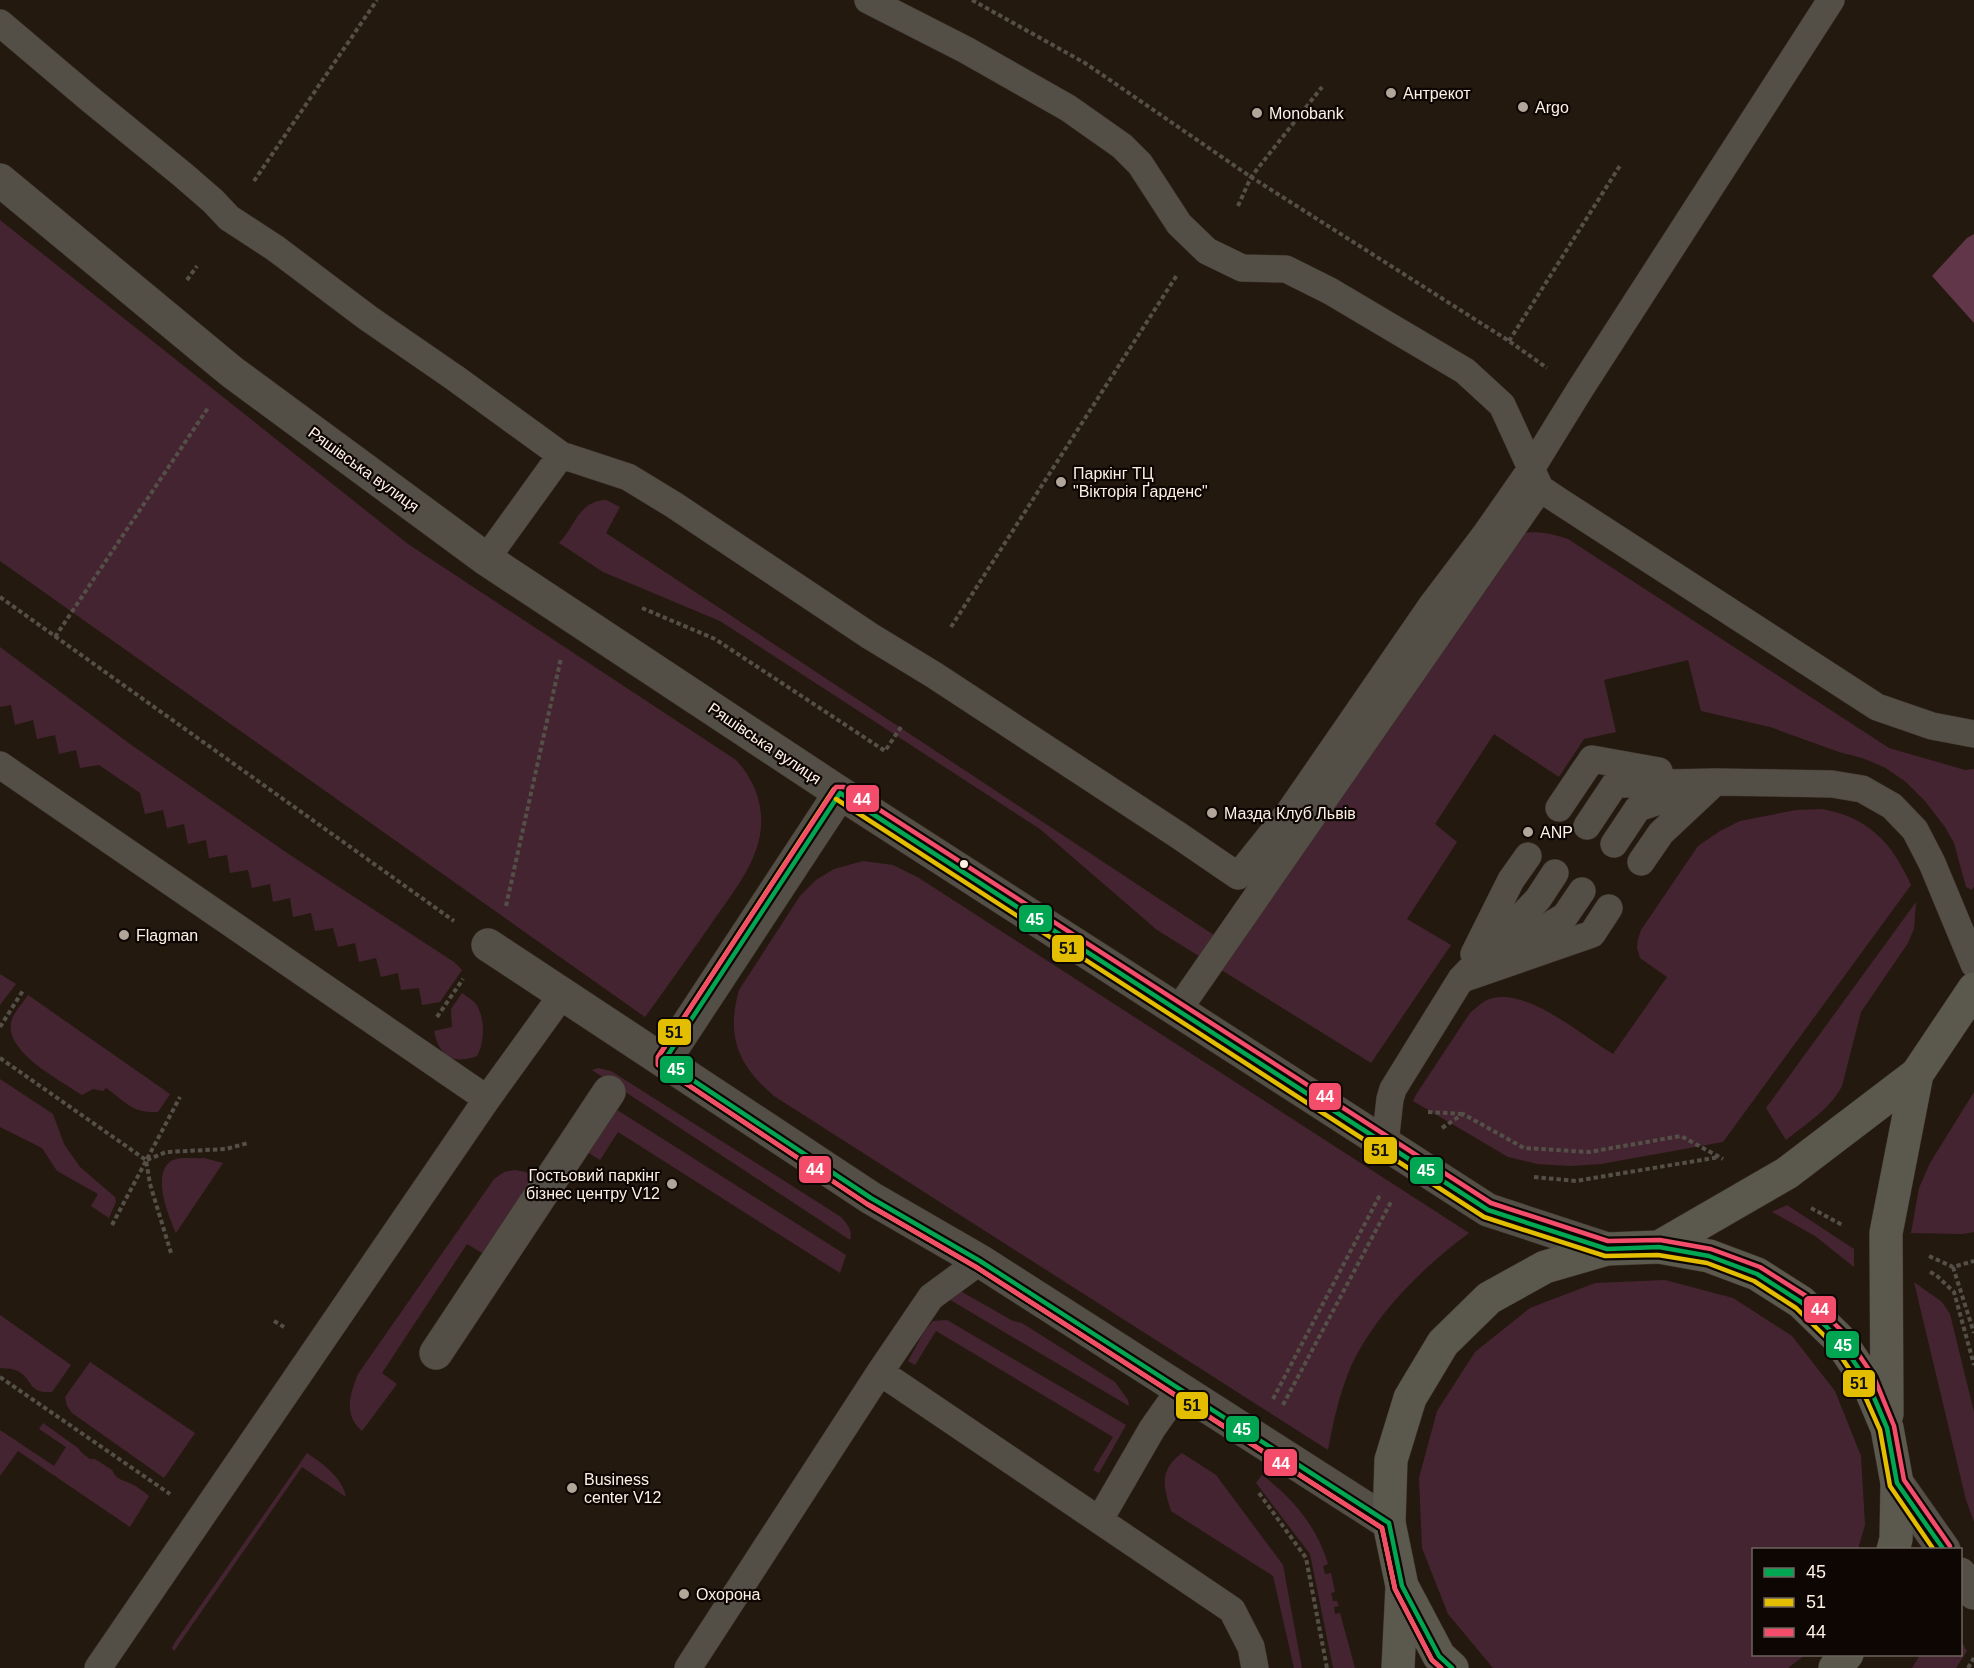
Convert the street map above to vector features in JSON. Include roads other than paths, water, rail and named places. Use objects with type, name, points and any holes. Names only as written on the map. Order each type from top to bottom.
[{"type":"main road","points":[[1659,1247],[1787,1173],[1917,1074],[1974,989]]},
{"type":"main road","points":[[1894,1548],[1896,1539],[1898,1483],[1887,1428],[1886,1233],[1917,1074]]},
{"type":"main road","points":[[1398,1668],[1402,1586],[1389,1523],[1391,1460],[1410,1398],[1443,1343],[1489,1298],[1545,1267],[1607,1249],[1659,1247],[1709,1256],[1757,1274],[1801,1302],[1838,1338],[1867,1381],[1887,1428]]},
{"type":"main road","points":[[1898,1483],[1943,1548]]},
{"type":"main road","points":[[1962,1577],[1974,1593]]},
{"type":"main road","points":[[1402,1586],[1439,1656],[1452,1668]]},
{"type":"main road","points":[[1835,1668],[1845,1656]]},
{"type":"street","name":"Ряшівська вулиця","points":[[0,180],[232,372],[486,560],[840,793],[1488,1210],[1607,1249]]},
{"type":"street","points":[[664,1061],[840,793]]},
{"type":"street","points":[[488,945],[871,1198],[980,1261],[1389,1523]]},
{"type":"street","points":[[436,1353],[609,1092]]},
{"type":"lane","points":[[868,0],[966,50],[1068,108],[1122,146],[1140,164],[1179,224],[1207,252],[1242,268],[1286,269],[1330,291],[1465,370],[1502,405],[1536,478],[1877,707],[1932,726],[1974,734]]},
{"type":"lane","points":[[1178,1010],[1249,883],[1536,478],[1579,391],[1831,0]]},
{"type":"lane","points":[[0,22],[183,175],[229,218],[275,248],[368,318],[561,455],[628,477],[674,505],[1249,883]]},
{"type":"lane","points":[[486,560],[561,455]]},
{"type":"lane","points":[[1559,808],[1592,759],[1716,782]]},
{"type":"lane","points":[[0,765],[487,1099]]},
{"type":"lane","points":[[1614,844],[1638,808],[1716,782]]},
{"type":"lane","points":[[1641,862],[1660,833],[1716,782]]},
{"type":"lane","points":[[1587,826],[1615,784],[1716,782],[1832,784],[1862,789],[1892,806],[1915,830],[1932,863],[1974,964]]},
{"type":"lane","points":[[1385,1143],[1393,1089],[1461,979],[1511,880],[1528,856]]},
{"type":"lane","points":[[1461,979],[1538,899],[1555,873]]},
{"type":"lane","points":[[1461,979],[1565,916],[1582,891]]},
{"type":"lane","points":[[1461,979],[1592,934],[1610,908]]},
{"type":"lane","points":[[98,1668],[487,1099],[562,995]]},
{"type":"lane","points":[[688,1668],[931,1297],[980,1261]]},
{"type":"lane","points":[[880,1372],[1232,1610],[1251,1647],[1255,1668]]},
{"type":"lane","points":[[1100,1519],[1152,1429],[1180,1389]]},
{"type":"place","name":"Антрекот","points":[[1391,93]]},
{"type":"place","name":"Argo","points":[[1523,107]]},
{"type":"place","name":"Monobank","points":[[1257,113]]},
{"type":"place","name":"Паркінг ТЦ \"Вікторія Ґарденс\"","points":[[1061,482]]},
{"type":"place","name":"Мазда Клуб Львів","points":[[1212,813]]},
{"type":"place","name":"ANP","points":[[1528,832]]},
{"type":"place","name":"Flagman","points":[[124,935]]},
{"type":"place","name":"Гостьовий паркінг бізнес центру V12","points":[[672,1184]]},
{"type":"place","name":"Business center V12","points":[[572,1488]]},
{"type":"place","name":"Охорона","points":[[684,1594]]}]
